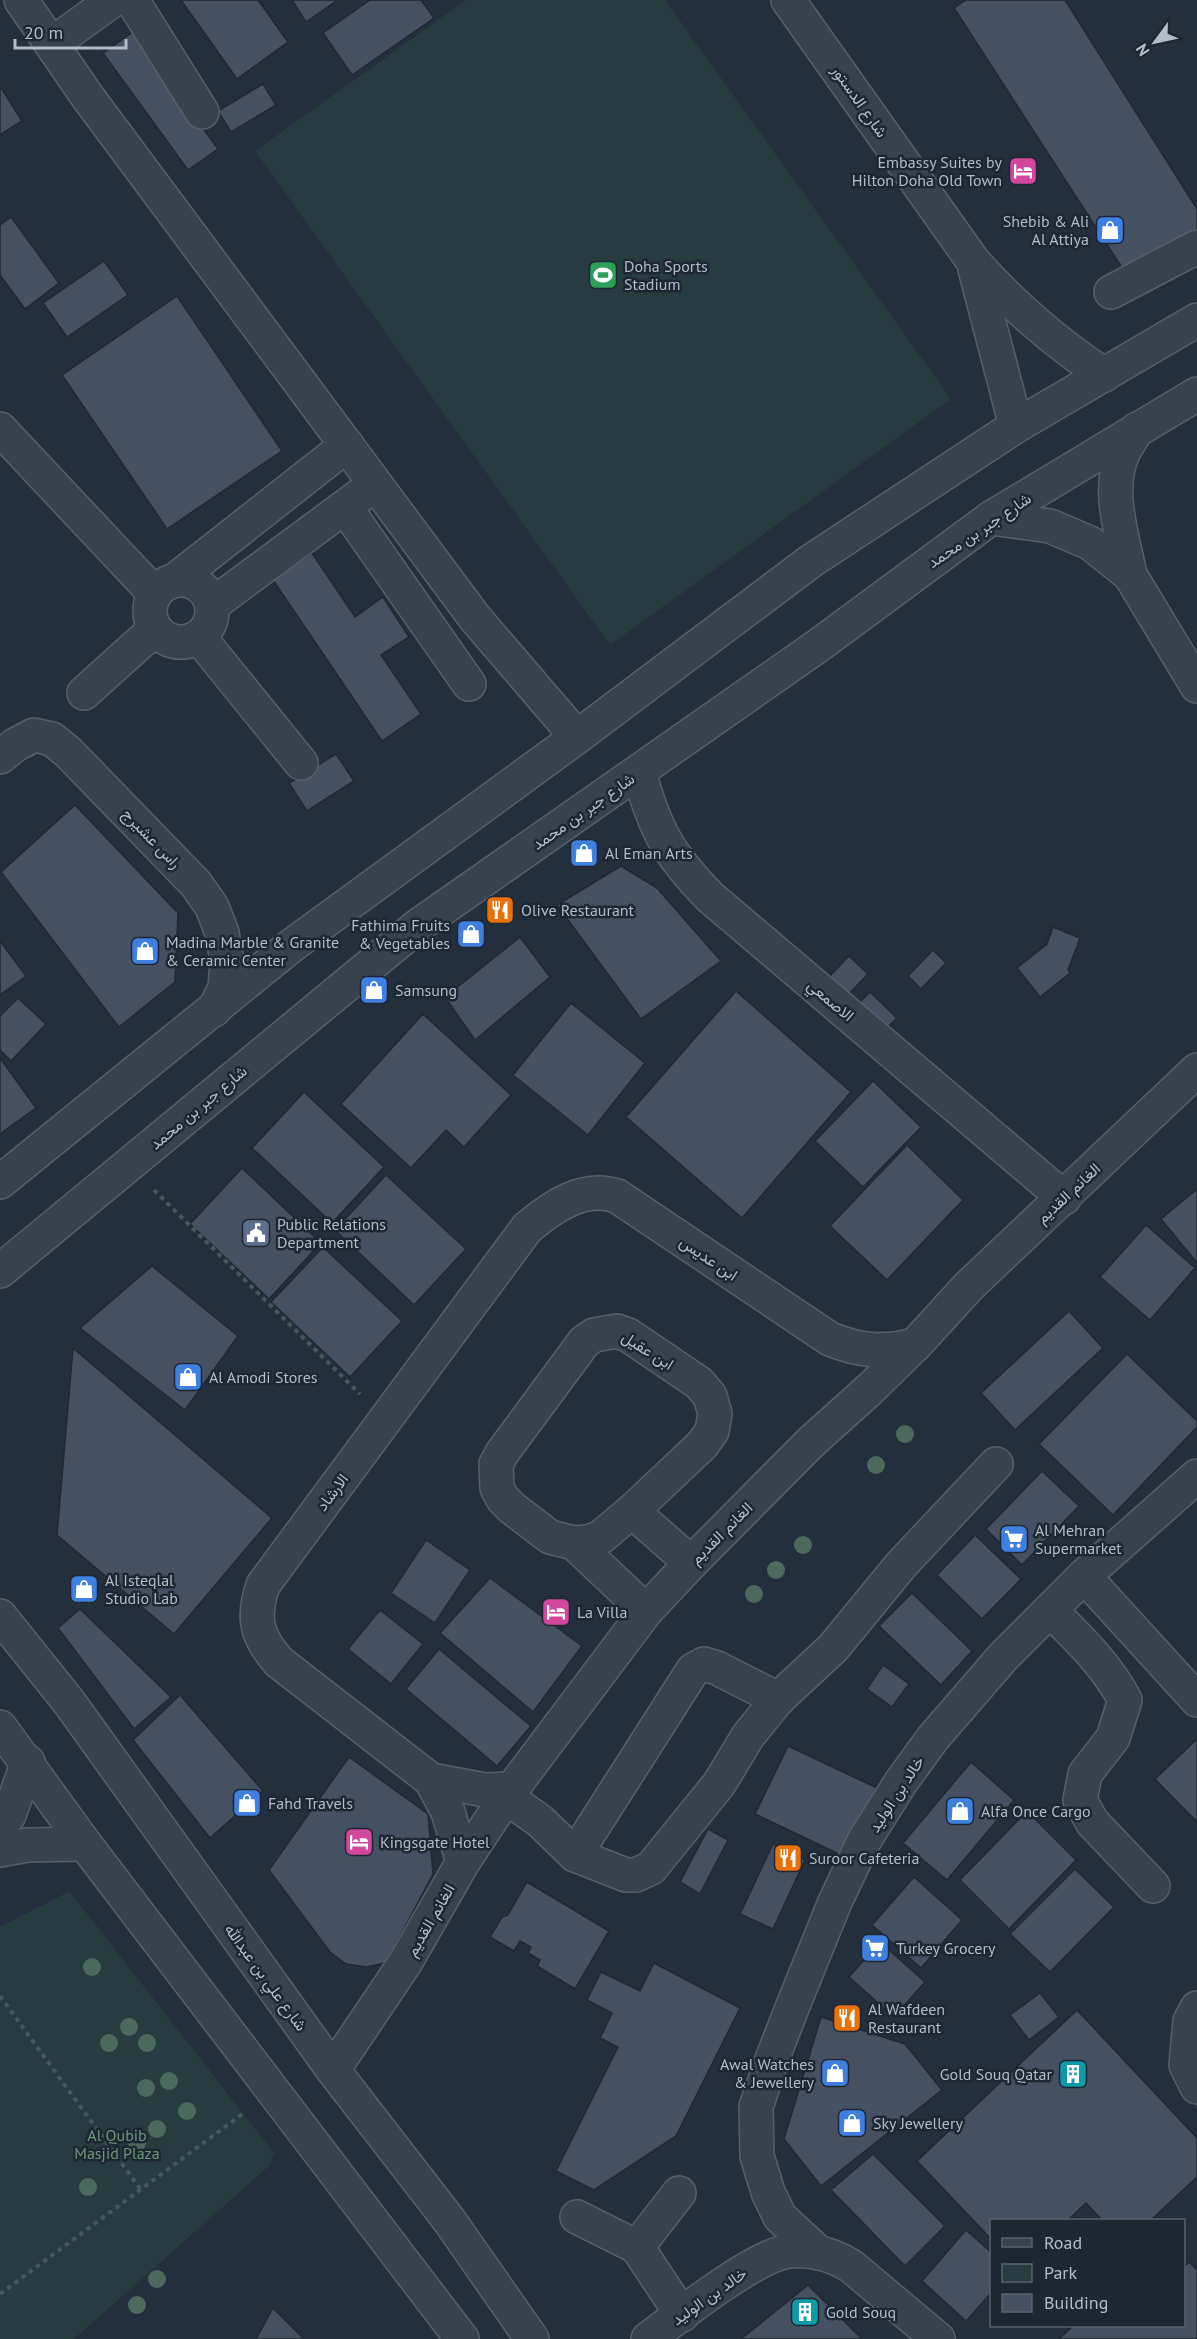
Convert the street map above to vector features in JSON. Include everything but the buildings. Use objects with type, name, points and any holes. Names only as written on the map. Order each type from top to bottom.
[{"type":"street","points":[[21,0],[87,96],[476,618],[577,737]]},
{"type":"street","points":[[52,44],[113,0]]},
{"type":"street","points":[[132,0],[202,112]]},
{"type":"street","name":"شارع الدستور","points":[[788,0],[973,261],[1002,294],[1034,323],[1104,375]]},
{"type":"street","points":[[1111,292],[1197,247]]},
{"type":"street","name":"شارع الدستور","points":[[973,261],[1016,426]]},
{"type":"street","points":[[0,1182],[291,946],[577,737],[811,561],[1016,426],[1197,320]]},
{"type":"street","name":"شارع جبر بن محمد","points":[[0,1271],[419,925],[819,645],[991,518],[1197,394]]},
{"type":"street","points":[[0,429],[164,588]]},
{"type":"street","points":[[1130,575],[1118,509],[1116,484],[1122,455],[1137,429]]},
{"type":"street","points":[[164,588],[186,581],[198,585],[206,594],[212,605],[211,617],[207,628],[199,637],[187,642],[176,642],[164,638],[155,629],[150,612],[164,588],[347,445]]},
{"type":"street","points":[[212,605],[375,484]]},
{"type":"street","points":[[345,507],[469,684]]},
{"type":"street","points":[[991,518],[1050,526],[1090,543],[1130,575],[1197,686]]},
{"type":"street","points":[[84,693],[155,629]]},
{"type":"street","points":[[199,637],[301,763]]},
{"type":"street","name":"راس عشيرج","points":[[0,757],[15,745],[34,735],[52,740],[68,752],[196,884],[212,907],[222,933],[227,960],[225,988],[214,1010]]},
{"type":"street","name":"الاصمعي","points":[[639,772],[649,807],[663,841],[684,870],[710,897],[1064,1198]]},
{"type":"street","name":"الغانم القديم","points":[[333,2070],[405,1963],[463,1862],[509,1793],[646,1611],[810,1443],[915,1345],[969,1286],[1197,1070]]},
{"type":"street","name":"ابن عديس","points":[[583,1196],[593,1192],[617,1196],[830,1339],[850,1347],[872,1351],[894,1351],[915,1345]]},
{"type":"street","name":"الارشاد","points":[[431,1780],[279,1662],[265,1646],[257,1626],[256,1606],[263,1585],[527,1228],[552,1208],[583,1196]]},
{"type":"street","name":"ابن عقيل","points":[[617,1331],[628,1335],[699,1383],[710,1396],[715,1413],[712,1431],[702,1445],[601,1537],[574,1543],[550,1537],[503,1499],[497,1488],[496,1464],[584,1342],[594,1335],[617,1331]]},
{"type":"street","name":"ابن عديس","points":[[830,1339],[847,1368],[850,1380],[850,1406]]},
{"type":"street","points":[[431,1780],[509,1793],[575,1855],[626,1875],[636,1875],[651,1868],[720,1784],[748,1736],[778,1699],[832,1648],[901,1565],[996,1464]]},
{"type":"street","name":"خالد بن الوليد","points":[[819,2253],[780,2217],[768,2192],[757,2156],[756,2107],[771,2062],[835,1902],[864,1841],[901,1782],[933,1738],[995,1666],[1084,1576],[1197,1476]]},
{"type":"street","points":[[632,1511],[691,1563]]},
{"type":"street","points":[[574,1543],[646,1611]]},
{"type":"street","points":[[1084,1576],[1197,1700]]},
{"type":"street","name":"شارع علي بن عبدالله","points":[[0,1599],[9,1626],[69,1702],[333,2070],[449,2220],[531,2339]]},
{"type":"street","points":[[1050,1610],[1083,1642],[1113,1677],[1125,1700],[1113,1738],[1085,1774],[1080,1800],[1092,1822],[1153,1886]]},
{"type":"street","points":[[575,1855],[693,1670],[704,1664],[717,1668],[778,1699]]},
{"type":"street","points":[[0,1726],[85,1844],[462,2339]]},
{"type":"street","points":[[0,1827],[9,1815],[28,1762]]},
{"type":"street","points":[[431,1780],[448,1812],[463,1862]]},
{"type":"street","points":[[0,1850],[27,1845],[85,1844]]},
{"type":"street","points":[[1197,2008],[1190,2021],[1186,2066],[1197,2087]]},
{"type":"street","points":[[638,2247],[679,2193]]},
{"type":"street","points":[[576,2217],[638,2247],[682,2315]]},
{"type":"street","name":"خالد بن الوليد","points":[[648,2339],[746,2271],[772,2256],[790,2251],[819,2253]]},
{"type":"street","points":[[819,2253],[836,2257],[851,2266],[938,2339]]},
{"type":"path","points":[[128,1164],[386,1420]]},
{"type":"path","points":[[0,1995],[141,2190]]},
{"type":"path","points":[[0,2294],[274,2091]]},
{"type":"green space","name":"Doha Sports Stadium","points":[[466,0],[665,0],[951,399],[610,645],[255,151]]},
{"type":"green space","name":"Al Qubib Masjid Plaza","points":[[68,1892],[274,2153],[269,2166],[74,2339],[0,2339],[0,1927]]},
{"type":"place","name":"Embassy Suites by Hilton Doha Old Town","points":[[1023,171]]},
{"type":"place","name":"Shebib & Ali Al Attiya","points":[[1110,230]]},
{"type":"place","name":"Doha Sports Stadium","points":[[603,275]]},
{"type":"place","name":"Al Eman Arts","points":[[584,853]]},
{"type":"place","name":"Olive Restaurant","points":[[500,910]]},
{"type":"place","name":"Fathima Fruits & Vegetables","points":[[471,934]]},
{"type":"place","name":"Madina Marble & Granite & Ceramic Center","points":[[145,951]]},
{"type":"place","name":"Samsung","points":[[374,990]]},
{"type":"place","name":"Public Relations Department","points":[[256,1233]]},
{"type":"place","name":"Al Amodi Stores","points":[[188,1377]]},
{"type":"place","name":"Al Mehran Supermarket","points":[[1014,1539]]},
{"type":"place","name":"Al Isteqlal Studio Lab","points":[[84,1589]]},
{"type":"place","name":"La Villa","points":[[556,1612]]},
{"type":"place","name":"Fahd Travels","points":[[247,1803]]},
{"type":"place","name":"Alfa Once Cargo","points":[[960,1811]]},
{"type":"place","name":"Kingsgate Hotel","points":[[359,1842]]},
{"type":"place","name":"Suroor Cafeteria","points":[[788,1858]]},
{"type":"place","name":"Turkey Grocery","points":[[875,1948]]},
{"type":"place","name":"Al Wafdeen Restaurant","points":[[847,2018]]},
{"type":"place","name":"Awal Watches & Jewellery","points":[[835,2073]]},
{"type":"place","name":"Gold Souq Qatar","points":[[1073,2074]]},
{"type":"place","name":"Sky Jewellery","points":[[852,2123]]},
{"type":"place","name":"Gold Souq","points":[[805,2312]]}]
